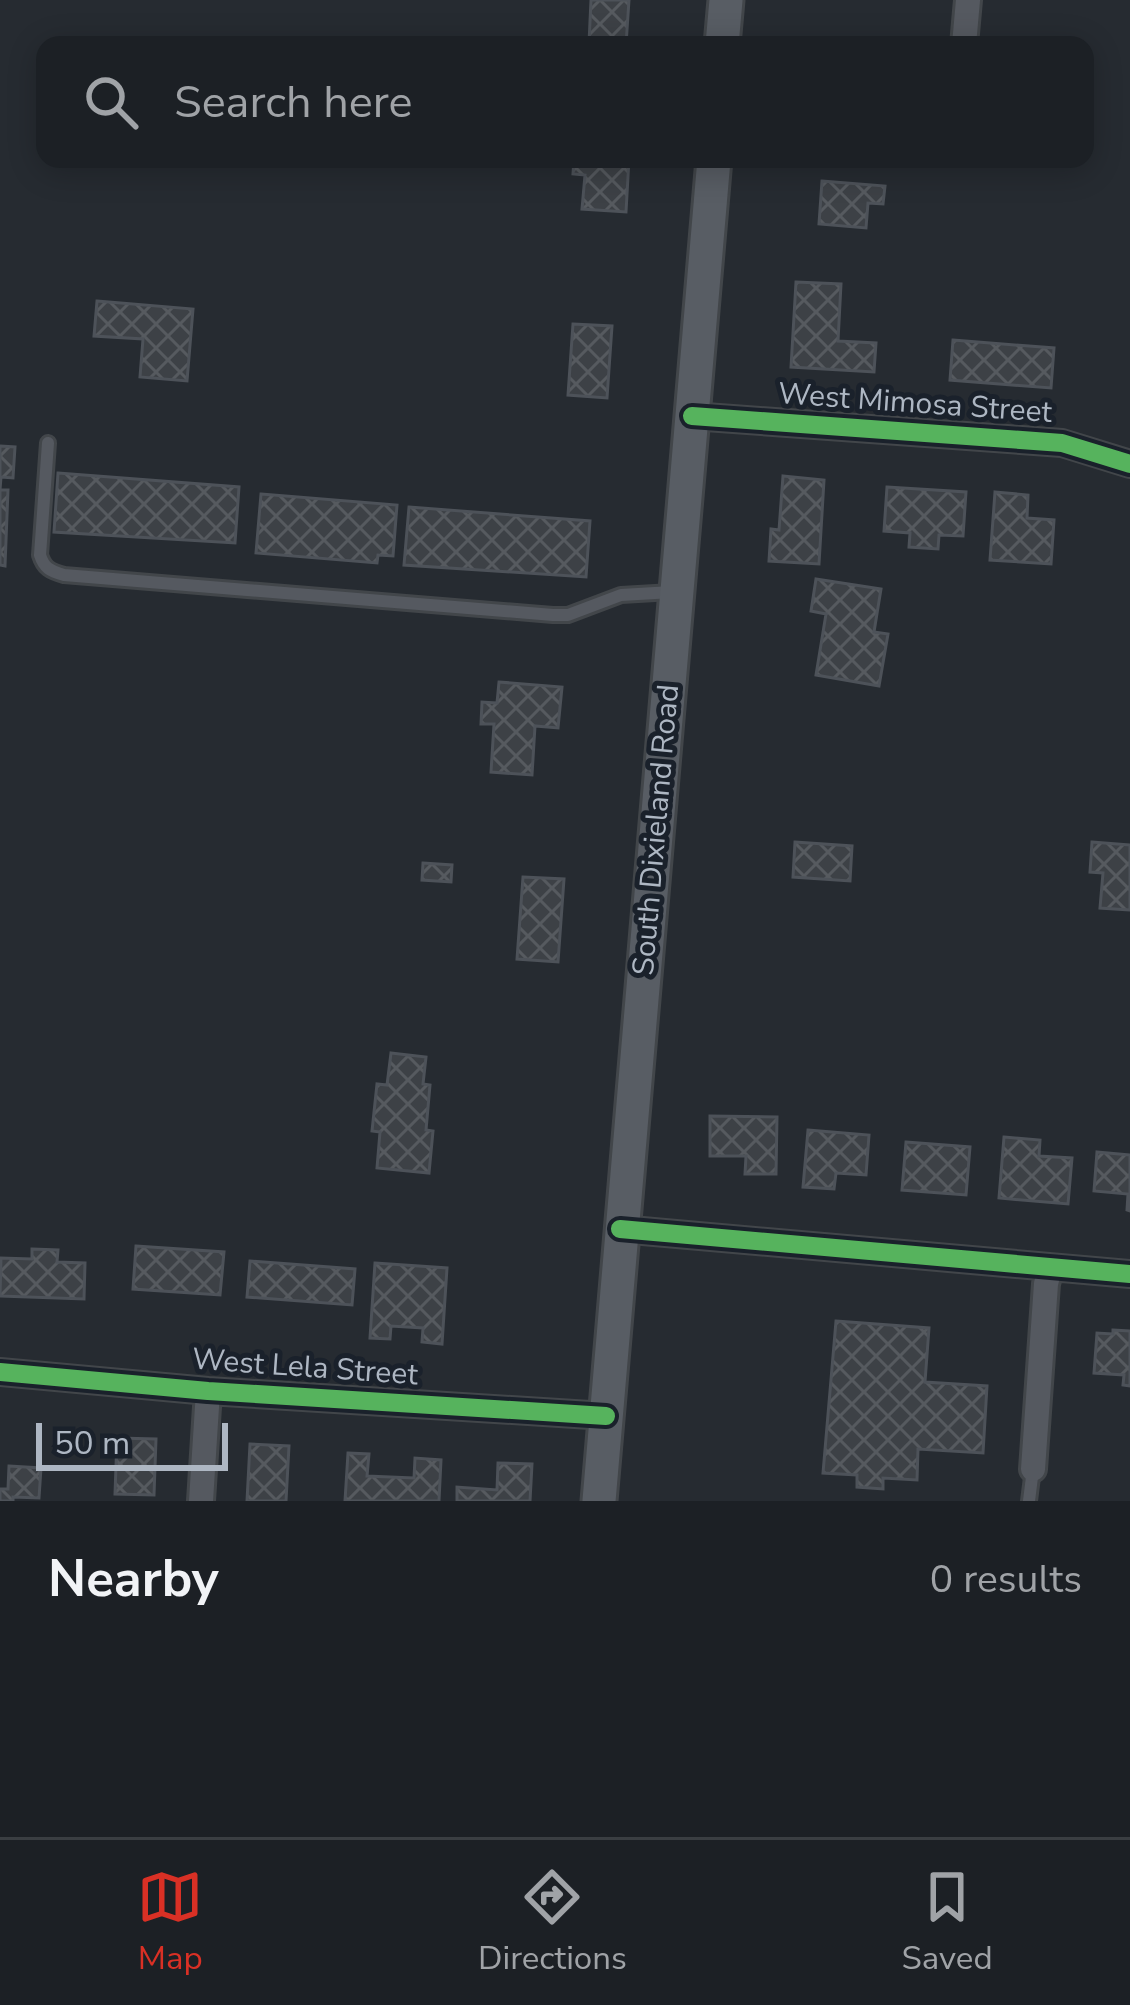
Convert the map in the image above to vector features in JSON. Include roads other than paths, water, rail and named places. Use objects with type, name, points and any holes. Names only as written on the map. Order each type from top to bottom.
[{"type":"main road","points":[[723,36],[725,0]]},
{"type":"main road","name":"South Dixieland Road","points":[[605,1500],[606,1416],[620,1229],[713,168]]},
{"type":"street","points":[[965,36],[968,0]]},
{"type":"street","name":"West Mimosa Street","points":[[692,416],[1061,443],[1130,464]]},
{"type":"street","points":[[620,1229],[1130,1274]]},
{"type":"street","points":[[1033,1469],[1050,1267]]},
{"type":"street","name":"West Lela Street","points":[[0,1372],[208,1391],[606,1416]]},
{"type":"street","points":[[201,1501],[208,1391]]},
{"type":"lane","points":[[48,443],[40,555],[43,565],[64,575],[553,615],[568,615],[621,595],[678,592]]},
{"type":"lane","points":[[1029,1501],[1033,1469]]}]
